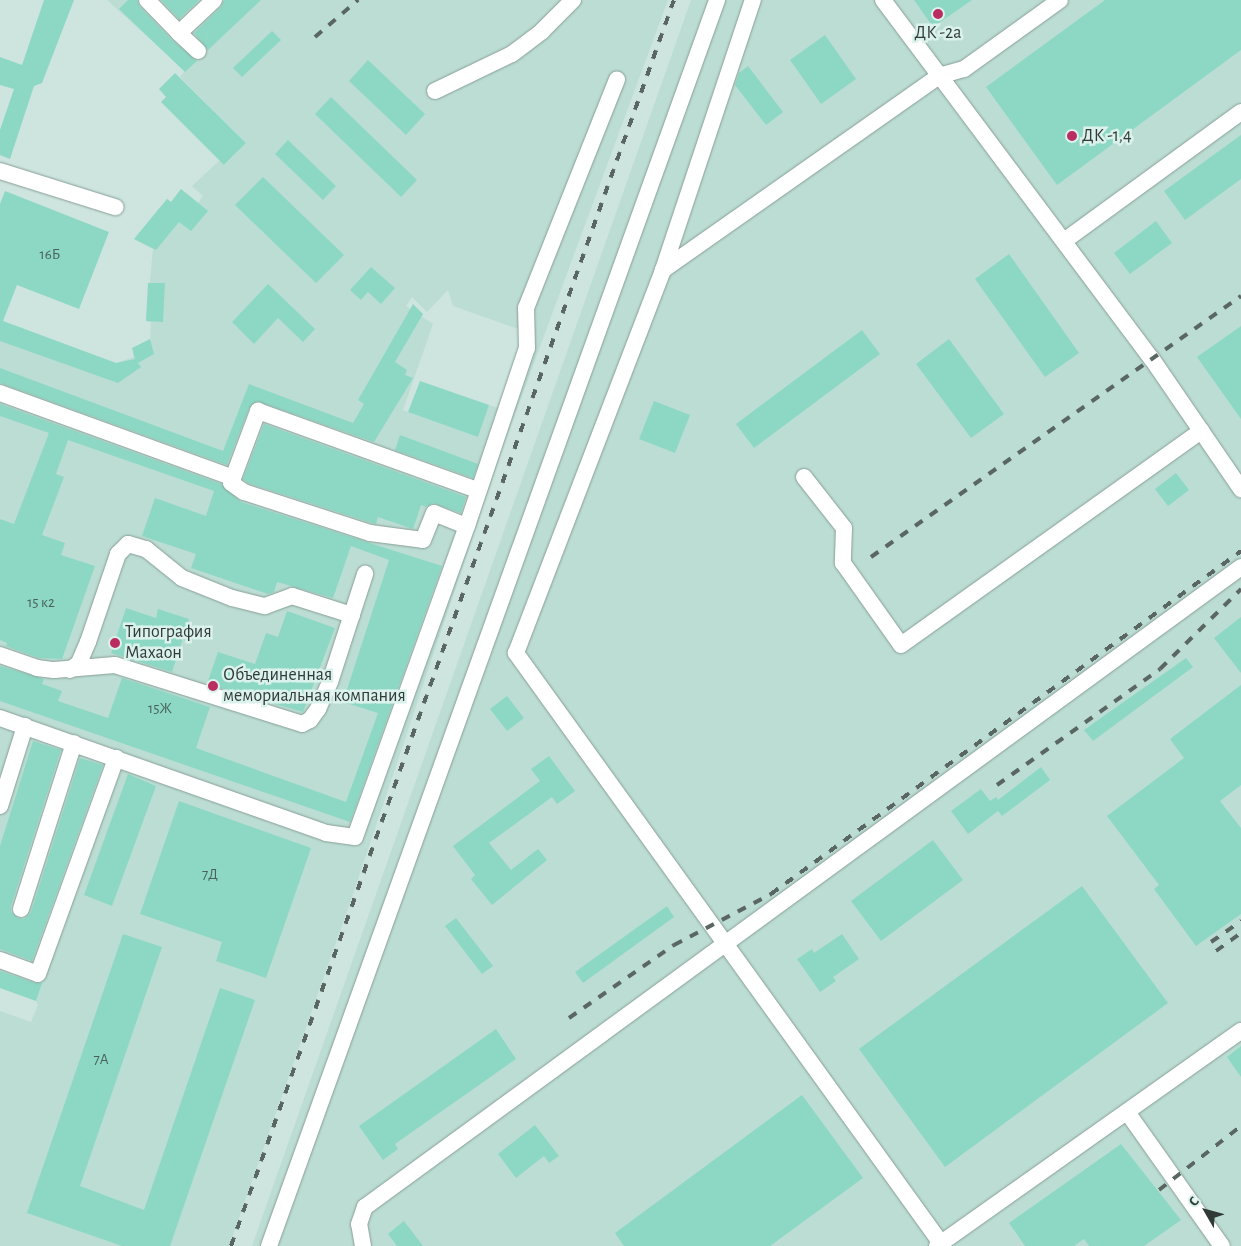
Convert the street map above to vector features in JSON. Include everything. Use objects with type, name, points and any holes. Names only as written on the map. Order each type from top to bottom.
[{"type":"lane","points":[[146,0],[198,51]]},
{"type":"lane","points":[[179,33],[214,0]]},
{"type":"lane","points":[[435,90],[512,54],[542,31],[573,0]]},
{"type":"lane","points":[[269,1246],[717,0]]},
{"type":"lane","points":[[753,0],[662,270],[516,654],[940,1245],[1241,1031]]},
{"type":"lane","points":[[883,0],[1064,241],[1240,482]]},
{"type":"lane","points":[[662,270],[939,76],[964,69],[1060,0]]},
{"type":"lane","points":[[0,718],[326,833],[355,837],[467,526],[477,490],[527,348],[526,308],[616,79]]},
{"type":"lane","points":[[1064,241],[1241,112]]},
{"type":"lane","points":[[0,172],[115,207]]},
{"type":"lane","points":[[0,393],[233,478]]},
{"type":"lane","points":[[467,526],[434,514],[423,540],[388,537],[244,492],[231,483],[258,411],[477,490]]},
{"type":"lane","points":[[804,476],[844,528],[843,563],[901,645],[1202,431]]},
{"type":"lane","points":[[70,670],[79,663],[118,554],[128,544],[146,548],[182,578],[232,598],[265,606],[292,596],[352,615]]},
{"type":"lane","points":[[363,1246],[359,1224],[365,1207],[1241,567]]},
{"type":"lane","points":[[0,655],[37,668],[70,670],[115,665],[302,724],[310,720],[318,709],[365,574]]},
{"type":"lane","points":[[0,806],[25,726]]},
{"type":"lane","points":[[21,909],[74,743]]},
{"type":"lane","points":[[0,960],[38,974],[116,758]]},
{"type":"lane","points":[[1127,1112],[1222,1246]]},
{"type":"shaded area","points":[[107,0],[668,0],[503,447],[350,903],[229,1246],[0,1246],[0,1011],[31,1022],[38,1005],[36,1001],[0,988],[0,320],[116,363],[134,357],[132,348],[150,341],[151,322],[146,321],[153,249],[134,239],[167,199],[171,202],[181,189],[198,203],[203,196],[192,186],[220,160],[225,165],[246,143],[180,77],[185,71]],"holes":[[[448,290],[453,306],[518,329],[521,341],[498,408],[489,405],[478,437],[403,410],[433,324],[406,306],[412,297],[427,312]]]},
{"type":"shaded area","points":[[691,0],[1241,0],[1241,1246],[252,1246]]},
{"type":"building","points":[[44,0],[74,0],[42,83],[34,86],[10,159],[0,155],[0,130],[14,89],[0,85],[0,57],[22,65]]},
{"type":"building","points":[[128,0],[137,0],[140,7],[172,40],[197,61],[185,72],[119,9]]},
{"type":"building","points":[[161,0],[199,0],[179,19]]},
{"type":"building","points":[[224,0],[261,0],[208,50],[194,33],[221,7]]},
{"type":"building","name":"ДК -2а","points":[[914,0],[972,0],[933,27]]},
{"type":"building","name":"ДК -1,4","points":[[1105,0],[1241,0],[1241,50],[1057,185],[986,87]]},
{"type":"building","points":[[272,31],[281,40],[242,77],[233,68]]},
{"type":"building","points":[[825,35],[856,79],[821,104],[790,60]]},
{"type":"building","points":[[368,60],[425,114],[406,135],[349,81]]},
{"type":"building","points":[[748,66],[783,112],[766,125],[735,85],[739,73]]},
{"type":"building","points":[[175,73],[246,143],[224,165],[161,102],[166,97],[159,89]]},
{"type":"building","points":[[331,97],[417,180],[401,197],[315,114]]},
{"type":"building","points":[[1241,135],[1241,179],[1185,220],[1164,191]]},
{"type":"building","points":[[288,140],[336,186],[323,200],[275,154]]},
{"type":"building","points":[[263,177],[344,255],[316,283],[235,205]]},
{"type":"building","points":[[181,189],[208,211],[191,231],[179,222],[156,250],[134,239],[167,199],[171,202]]},
{"type":"building","points":[[5,191],[109,232],[79,309],[17,285],[3,321],[116,363],[135,359],[132,348],[150,339],[154,354],[138,363],[141,367],[118,383],[0,341],[0,204]]},
{"type":"building","points":[[1156,221],[1172,243],[1130,274],[1114,253]]},
{"type":"building","points":[[1009,254],[1079,353],[1045,377],[975,279]]},
{"type":"building","points":[[371,267],[395,288],[381,304],[368,292],[361,300],[350,290]]},
{"type":"building","points":[[148,283],[165,283],[163,322],[146,321]]},
{"type":"building","points":[[268,284],[315,329],[303,342],[278,318],[254,344],[232,322]]},
{"type":"building","points":[[413,304],[423,314],[395,362],[407,370],[405,375],[413,378],[374,442],[257,401],[249,408],[227,465],[0,383],[0,368],[223,451],[249,384],[353,423],[364,404],[358,400]]},
{"type":"building","points":[[1241,326],[1241,419],[1197,357]]},
{"type":"building","points":[[862,330],[880,354],[754,448],[736,424]]},
{"type":"building","points":[[949,339],[1004,414],[971,438],[916,364]]},
{"type":"building","points":[[420,381],[489,405],[478,437],[408,412]]},
{"type":"building","points":[[654,401],[690,415],[675,453],[639,439]]},
{"type":"building","points":[[0,404],[221,484],[241,502],[442,566],[350,822],[0,701],[0,666],[44,679],[42,684],[62,691],[58,701],[108,718],[122,678],[210,707],[196,748],[346,802],[378,713],[343,702],[389,560],[351,546],[333,598],[277,582],[274,592],[268,594],[191,568],[196,554],[142,536],[155,498],[206,516],[214,491],[68,440],[56,474],[64,477],[42,535],[65,543],[61,555],[95,566],[62,659],[39,658],[6,646],[7,643],[0,640],[0,519],[14,524],[49,433],[0,416]]},
{"type":"building","points":[[264,424],[466,497],[461,513],[433,503],[426,507],[421,505],[413,529],[378,517],[376,524],[248,483],[243,479]]},
{"type":"building","points":[[400,435],[478,464],[473,478],[395,450]]},
{"type":"building","points":[[1176,473],[1189,490],[1168,506],[1155,489]]},
{"type":"building","points":[[126,608],[156,618],[158,609],[189,619],[172,672],[111,653]]},
{"type":"building","points":[[287,611],[335,628],[303,712],[207,684],[218,652],[255,664],[266,633],[278,637]]},
{"type":"building","points":[[1241,617],[1241,673],[1214,638]]},
{"type":"building","points":[[1186,658],[1193,667],[1093,741],[1084,730]]},
{"type":"building","points":[[1241,685],[1241,785],[1220,801],[1241,828],[1241,914],[1196,946],[1154,889],[1159,885],[1107,816],[1184,758],[1170,739]]},
{"type":"building","points":[[507,696],[524,718],[507,731],[490,709]]},
{"type":"building","points":[[33,741],[61,750],[11,906],[11,912],[18,918],[24,919],[31,912],[80,758],[103,765],[32,961],[0,949],[0,846]]},
{"type":"building","points":[[549,756],[575,791],[557,804],[552,797],[489,843],[511,870],[538,849],[547,860],[492,905],[471,879],[475,875],[453,846],[540,781],[531,769]]},
{"type":"building","points":[[1041,767],[1050,780],[1002,816],[998,811],[968,834],[951,811],[981,789],[990,801],[996,797],[998,800]]},
{"type":"building","points":[[128,774],[156,786],[112,906],[84,895]]},
{"type":"building","points":[[179,801],[311,848],[266,978],[216,961],[222,942],[140,914]]},
{"type":"building","points":[[933,840],[963,880],[881,941],[851,901]]},
{"type":"building","points":[[1082,886],[1168,1003],[945,1167],[859,1049]]},
{"type":"building","points":[[667,906],[674,917],[583,983],[575,972]]},
{"type":"building","points":[[456,918],[493,966],[482,974],[445,926]]},
{"type":"building","points":[[123,934],[162,947],[80,1186],[144,1210],[220,988],[255,1000],[170,1246],[122,1246],[27,1213]]},
{"type":"building","points":[[842,934],[859,959],[833,977],[836,981],[820,992],[797,959],[812,949],[814,953]]},
{"type":"building","points":[[0,971],[35,983],[42,983],[36,1001],[0,988]]},
{"type":"building","points":[[496,1029],[516,1059],[395,1144],[398,1149],[383,1160],[359,1126]]},
{"type":"building","points":[[1241,1046],[1241,1077],[1227,1057]]},
{"type":"building","points":[[802,1095],[863,1178],[770,1246],[624,1246],[615,1233]]},
{"type":"building","points":[[535,1125],[559,1156],[549,1163],[544,1156],[516,1178],[498,1154]]},
{"type":"building","points":[[1121,1144],[1181,1220],[1144,1246],[1089,1246],[1084,1239],[1074,1246],[1025,1246],[1009,1223]]},
{"type":"building","points":[[404,1221],[423,1246],[397,1246],[388,1234]]},
{"type":"railway","points":[[315,37],[358,0]]},
{"type":"railway","points":[[231,1246],[674,0]]},
{"type":"railway","points":[[871,557],[1241,296]]},
{"type":"railway","points":[[569,1018],[674,945],[771,894],[1241,551]]},
{"type":"railway","points":[[997,785],[1160,669],[1241,589]]},
{"type":"railway","points":[[1211,942],[1241,921]]},
{"type":"railway","points":[[1216,951],[1241,933]]},
{"type":"railway","points":[[1159,1190],[1241,1126]]},
{"type":"place","name":"ДК -2а","points":[[938,14]]},
{"type":"place","name":"ДК -1,4","points":[[1072,136]]},
{"type":"place","name":"Типография Махаон","points":[[115,643]]},
{"type":"place","name":"Объединенная мемориальная компания","points":[[213,686]]}]
